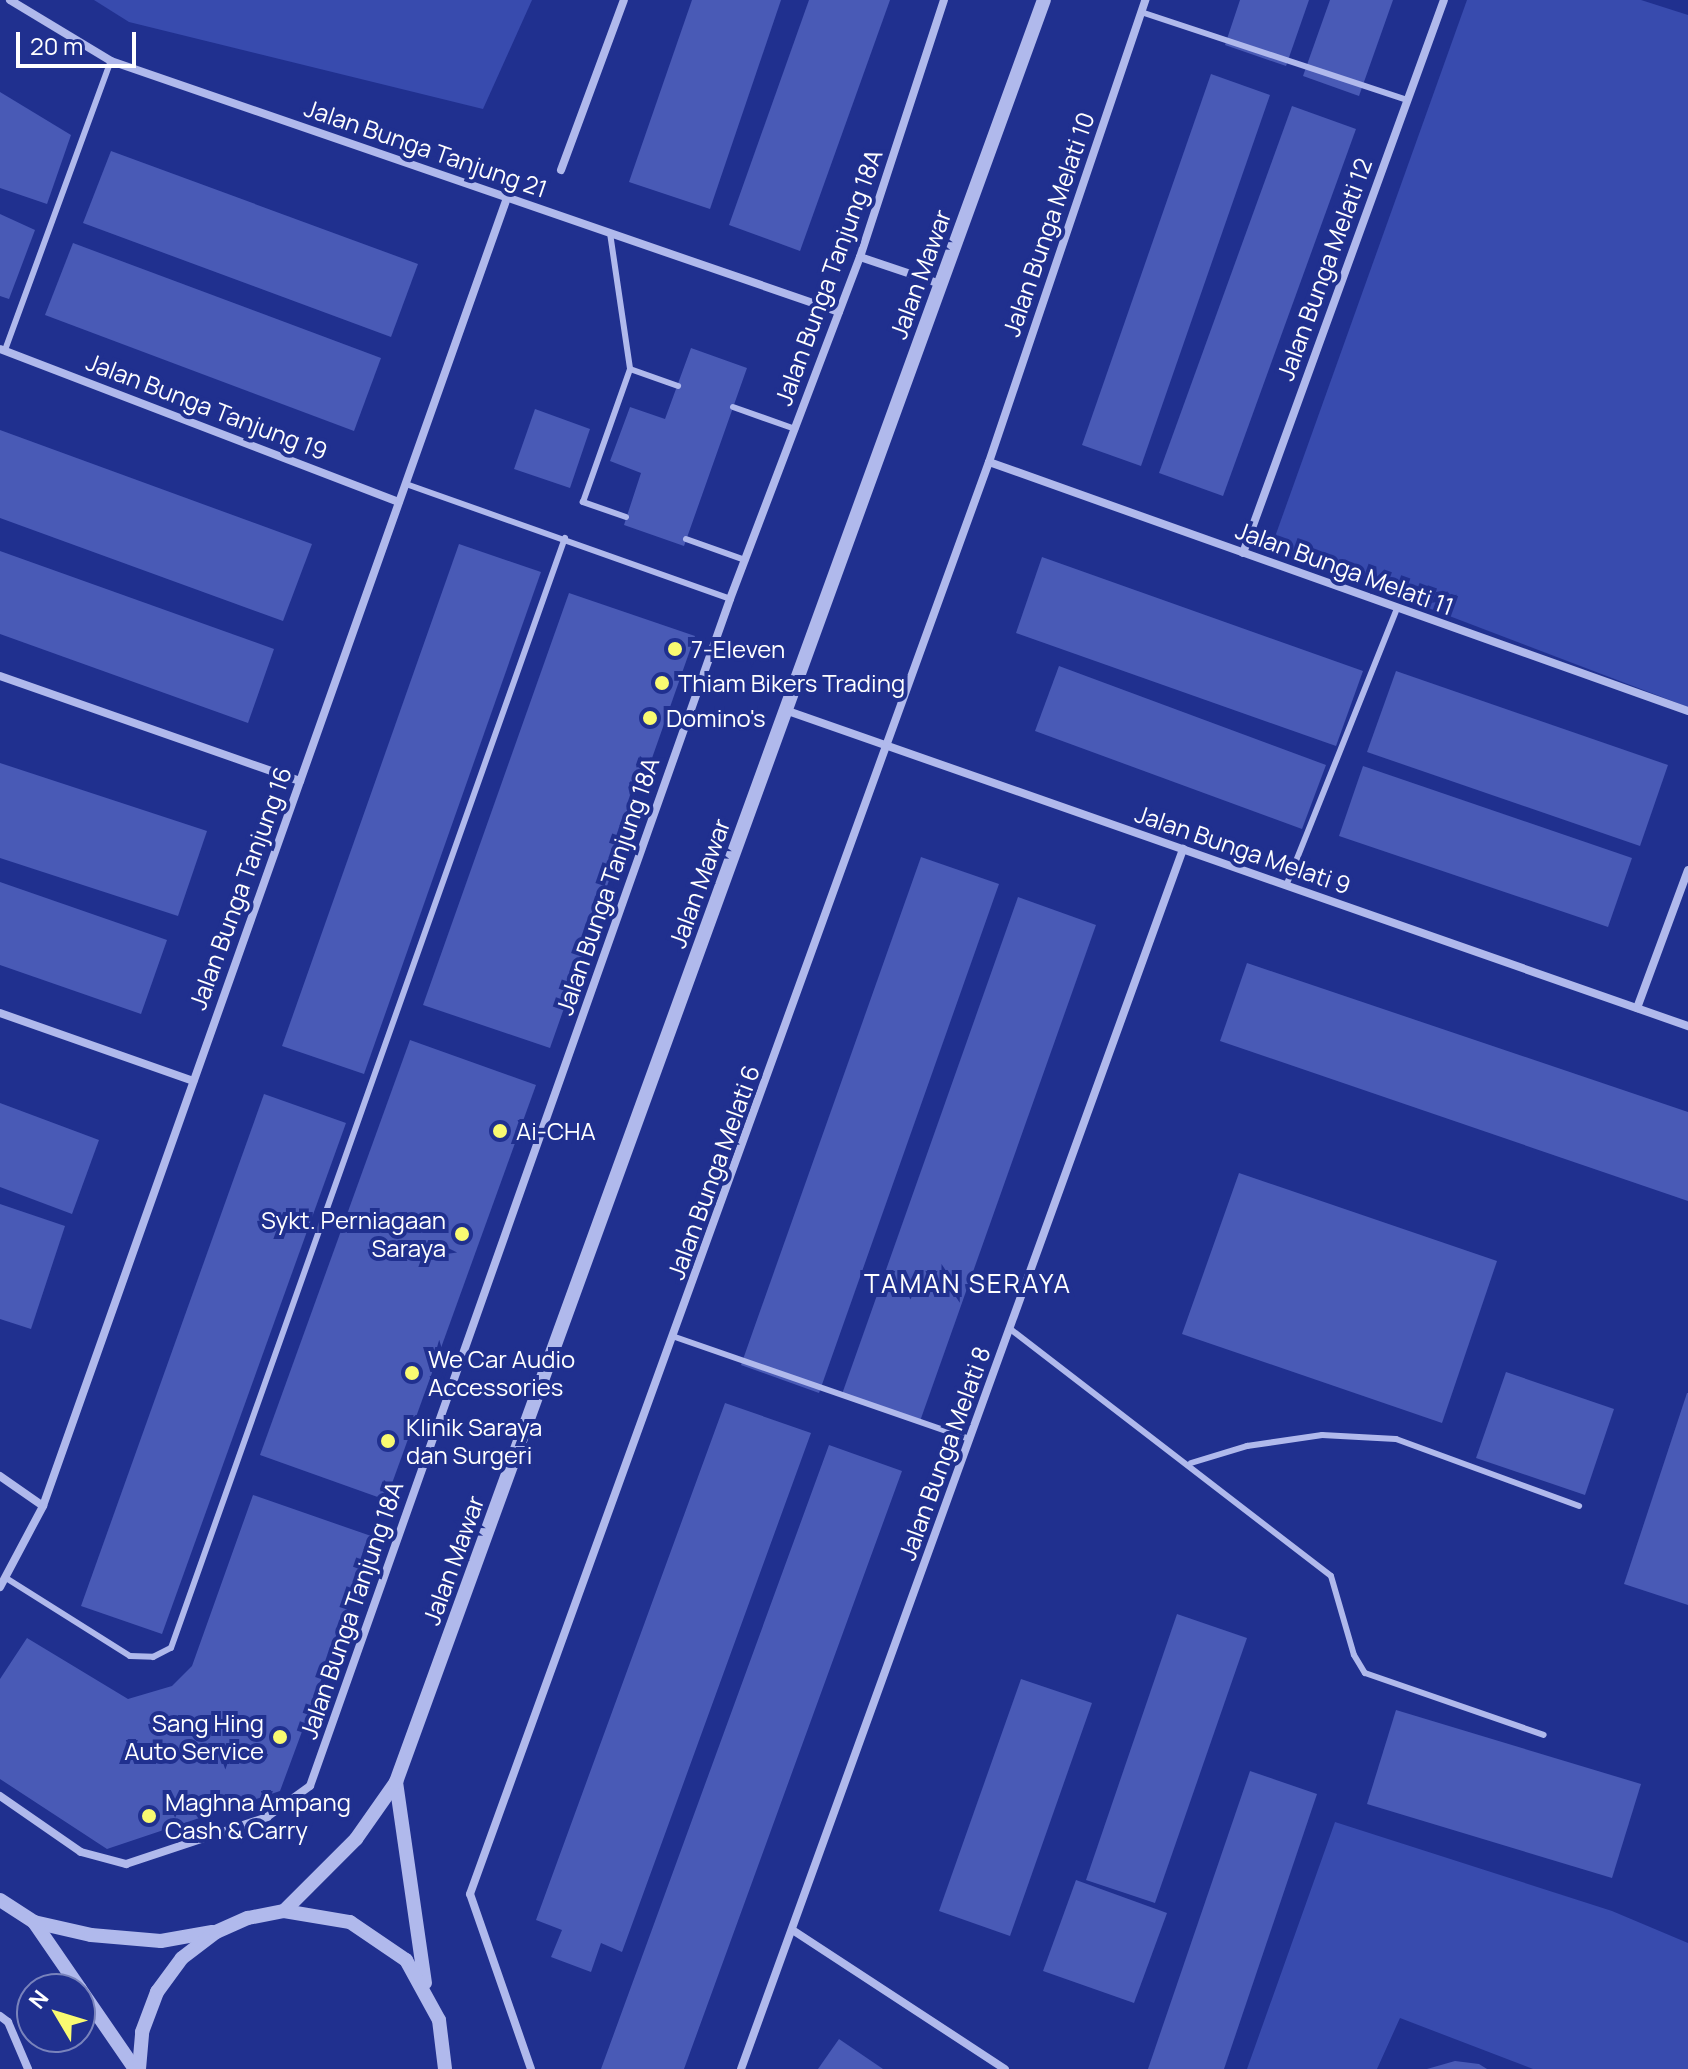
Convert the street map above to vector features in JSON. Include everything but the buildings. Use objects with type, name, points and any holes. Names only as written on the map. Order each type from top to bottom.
[{"type":"street","name":"Jalan Bunga Tanjung 21","points":[[10,0],[111,61],[839,312]]},
{"type":"street","points":[[561,170],[624,0]]},
{"type":"street","name":"Jalan Bunga Tanjung 18A","points":[[0,1796],[81,1852],[126,1864],[267,1817],[310,1786],[730,599],[860,257],[944,0]]},
{"type":"street","name":"Jalan Mawar","points":[[284,1911],[356,1839],[396,1782],[1044,0]]},
{"type":"street","name":"Jalan Bunga Melati 10","points":[[989,462],[1145,0]]},
{"type":"street","name":"Jalan Bunga Melati 12","points":[[1243,553],[1444,0]]},
{"type":"street","name":"Jalan Bunga Tanjung 16","points":[[0,1587],[43,1506],[507,198]]},
{"type":"street","points":[[860,257],[940,284]]},
{"type":"street","name":"Jalan Bunga Tanjung 19","points":[[2,350],[399,502]]},
{"type":"street","name":"Jalan Bunga Melati 11","points":[[989,462],[1688,711]]},
{"type":"street","name":"Jalan Bunga Melati 6","points":[[531,2069],[470,1894],[675,1337],[989,462]]},
{"type":"street","points":[[0,676],[300,781]]},
{"type":"street","name":"Jalan Bunga Melati 9","points":[[785,710],[1688,1026]]},
{"type":"street","name":"Jalan Bunga Melati 8","points":[[741,2069],[794,1931],[1183,849]]},
{"type":"street","points":[[1637,1008],[1688,870]]},
{"type":"street","points":[[0,1013],[193,1081]]},
{"type":"street","points":[[0,1476],[43,1506]]},
{"type":"street","name":"Jalan Mawar","points":[[396,1782],[426,1987],[447,2065]]},
{"type":"street","points":[[0,1900],[34,1922],[125,1940],[161,1941],[216,1932]]},
{"type":"street","points":[[137,2069],[142,2032],[157,1992],[182,1958],[216,1932],[248,1918],[284,1911],[350,1922],[406,1960],[426,1987]]},
{"type":"street","points":[[34,1922],[69,1973]]},
{"type":"street","points":[[794,1931],[1005,2069]]},
{"type":"street","points":[[96,2011],[137,2069]]},
{"type":"street","points":[[0,2016],[8,2022],[28,2069]]},
{"type":"lane","points":[[1141,12],[1407,100]]},
{"type":"lane","points":[[2,350],[111,61]]},
{"type":"lane","points":[[610,233],[630,369],[583,502],[626,517]]},
{"type":"lane","points":[[630,369],[678,386]]},
{"type":"lane","points":[[733,407],[795,429]]},
{"type":"lane","points":[[406,484],[730,599]]},
{"type":"lane","points":[[6,1578],[130,1656],[153,1657],[171,1648],[565,538]]},
{"type":"lane","points":[[686,539],[745,560]]},
{"type":"lane","points":[[1286,886],[1397,608]]},
{"type":"lane","points":[[1009,1328],[1191,1463],[1331,1576],[1354,1655],[1365,1673],[1544,1735]]},
{"type":"lane","points":[[675,1337],[971,1439]]},
{"type":"lane","points":[[1191,1463],[1247,1446],[1322,1435],[1396,1439],[1579,1506]]},
{"type":"shaded area","points":[[94,0],[532,0],[483,109],[129,22]]},
{"type":"shaded area","points":[[1467,0],[1641,0],[1688,15],[1688,707],[1271,548]]},
{"type":"shaded area","points":[[1335,1822],[1612,1911],[1688,1943],[1688,2069],[1533,2069],[1400,2018],[1377,2069],[1247,2069]]},
{"type":"place","name":"7-Eleven","points":[[675,649]]},
{"type":"place","name":"Thiam Bikers Trading","points":[[662,683]]},
{"type":"place","name":"Domino's","points":[[650,718]]},
{"type":"place","name":"Ai-CHA","points":[[500,1131]]},
{"type":"place","name":"Sykt. Perniagaan Saraya","points":[[462,1234]]},
{"type":"place","name":"We Car Audio Accessories","points":[[412,1373]]},
{"type":"place","name":"Klinik Saraya dan Surgeri","points":[[388,1441]]},
{"type":"place","name":"Sang Hing Auto Service","points":[[280,1737]]},
{"type":"place","name":"Maghna Ampang Cash & Carry","points":[[149,1816]]},
{"type":"district","name":"TAMAN SERAYA","points":[[968,1284]]}]
